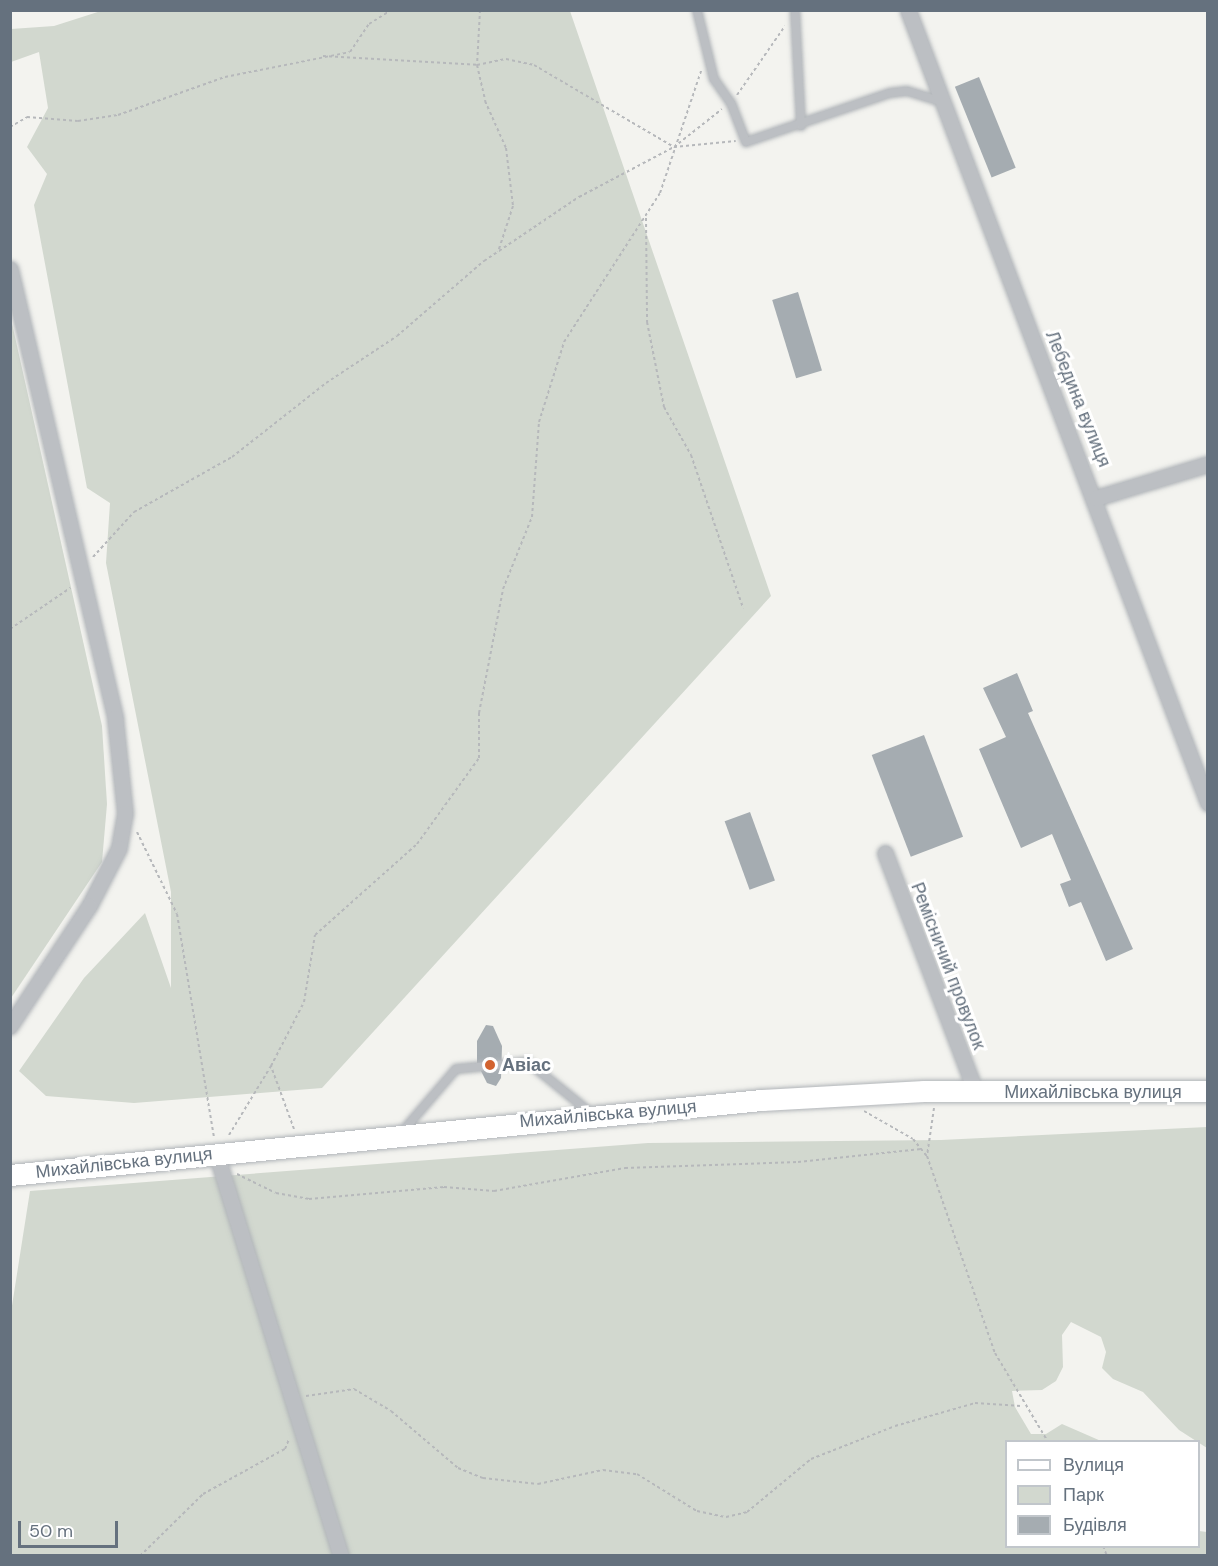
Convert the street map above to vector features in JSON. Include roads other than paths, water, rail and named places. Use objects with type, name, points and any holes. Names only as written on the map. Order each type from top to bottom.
[{"type":"main road","name":"Михайлівська вулиця","points":[[10,1175],[218,1158],[303,1144],[593,1115],[840,1096],[947,1092],[1208,1091]]},
{"type":"street","name":"Лебедина вулиця","points":[[908,10],[1096,498],[1132,614],[1208,803]]},
{"type":"street","points":[[10,268],[79,581],[115,718],[125,813],[119,848],[89,906],[10,1026]]},
{"type":"street","points":[[1096,498],[1208,464]]},
{"type":"street","name":"Ремісничий провулок","points":[[885,852],[976,1092]]},
{"type":"street","points":[[218,1158],[296,1416],[342,1556]]},
{"type":"lane","points":[[697,10],[714,78],[731,103],[746,142],[801,126],[890,93],[907,91],[944,103]]},
{"type":"lane","points":[[795,11],[801,126]]},
{"type":"lane","points":[[399,1135],[456,1069],[528,1062],[593,1115]]},
{"type":"place","name":"Авіас","points":[[490,1065]]}]
